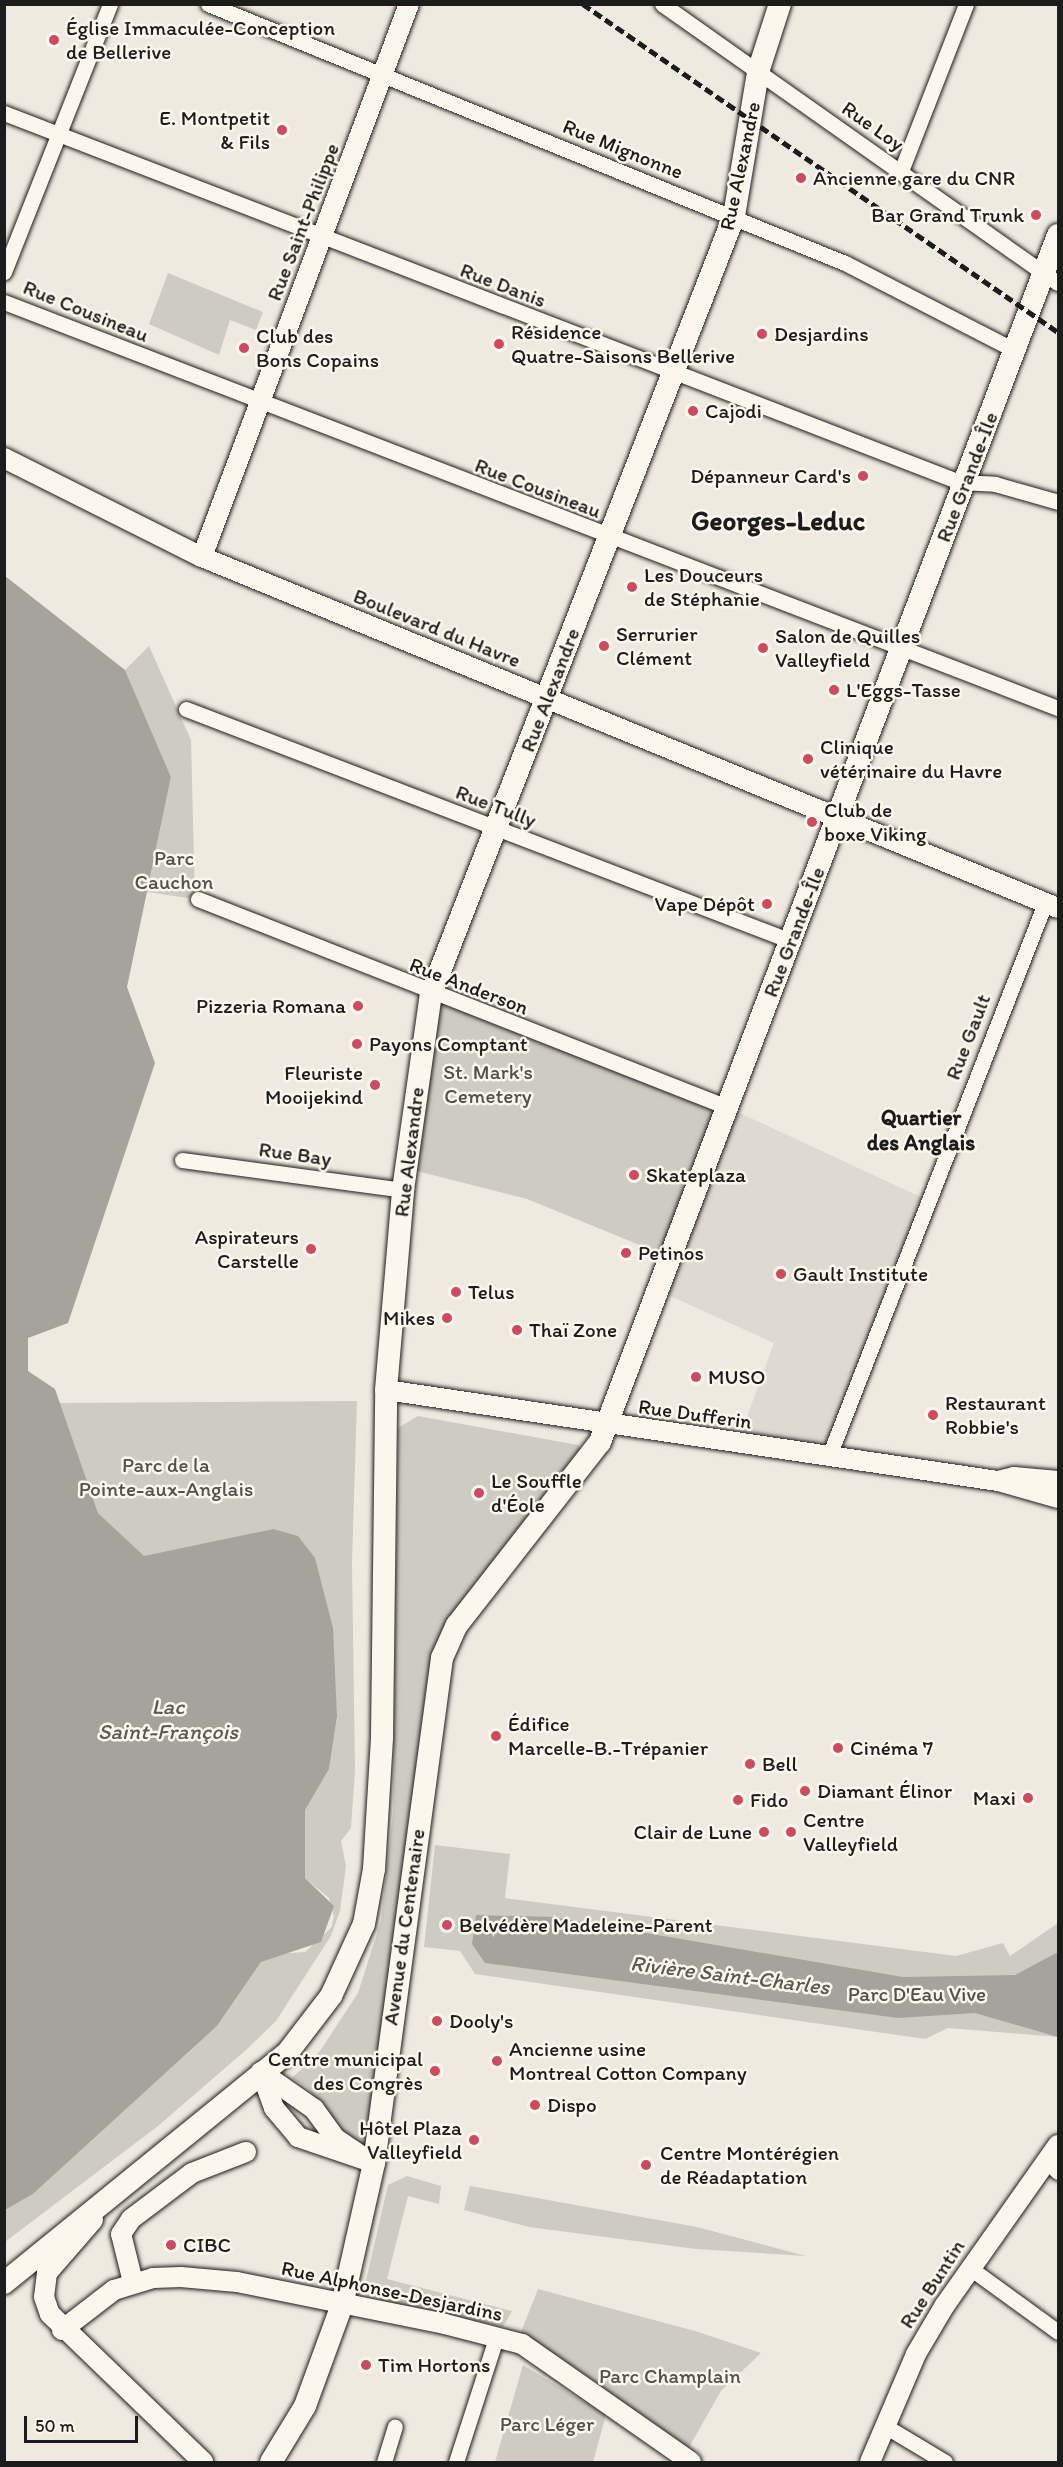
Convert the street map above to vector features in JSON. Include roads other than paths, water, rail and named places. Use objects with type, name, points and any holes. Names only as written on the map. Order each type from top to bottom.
[{"type":"main road","name":"Rue Alexandre","points":[[386,1390],[403,1190],[431,994],[734,216],[758,72],[780,4]]},
{"type":"main road","name":"Rue Grande-Île","points":[[605,1425],[966,483],[1014,350],[1051,278],[1059,235]]},
{"type":"main road","name":"Avenue du Centenaire","points":[[4,2283],[113,2199],[288,2052],[320,2014],[368,1914],[382,1737],[386,1390]]},
{"type":"main road","name":"Avenue du Centenaire","points":[[271,2463],[305,2406],[342,2305],[374,2163],[442,1658],[457,1625],[489,1580],[575,1480],[605,1425]]},
{"type":"street","points":[[4,272],[111,4]]},
{"type":"street","name":"Rue Mignonne","points":[[208,4],[845,263],[1014,350]]},
{"type":"street","name":"Rue Saint-Philippe","points":[[202,557],[409,4]]},
{"type":"street","name":"Rue Loy","points":[[662,4],[1051,278]]},
{"type":"street","points":[[900,171],[966,4]]},
{"type":"street","name":"Rue Danis","points":[[4,113],[672,375],[966,483],[995,484],[1059,502]]},
{"type":"street","name":"Rue Cousineau","points":[[4,302],[609,538],[1059,708]]},
{"type":"street","name":"Boulevard du Havre","points":[[4,458],[202,557],[1052,906]]},
{"type":"street","name":"Rue Tully","points":[[186,709],[791,941]]},
{"type":"street","name":"Rue Anderson","points":[[198,899],[431,994],[727,1107]]},
{"type":"street","name":"Rue Gault","points":[[829,1456],[1052,906]]},
{"type":"street","name":"Rue Bay","points":[[182,1160],[403,1190]]},
{"type":"street","name":"Rue Dufferin","points":[[386,1390],[605,1425],[998,1481],[1059,1498]]},
{"type":"street","name":"Rue Dufferin","points":[[998,1481],[1014,1477],[1059,1481]]},
{"type":"street","points":[[261,2073],[277,2114],[297,2137],[374,2163]]},
{"type":"street","points":[[261,2073],[314,2109],[348,2149],[374,2163]]},
{"type":"street","name":"Rue Buntin","points":[[870,2463],[916,2354],[970,2268],[1052,2166],[1059,2145]]},
{"type":"street","points":[[133,2282],[121,2234],[131,2219],[192,2173],[246,2152]]},
{"type":"street","points":[[113,2199],[44,2280],[44,2297],[62,2330],[203,2463]]},
{"type":"street","points":[[970,2268],[1059,2332]]},
{"type":"street","name":"Rue Alphonse-Desjardins","points":[[62,2330],[92,2302],[133,2282],[181,2277],[237,2282],[522,2344],[691,2463]]},
{"type":"street","points":[[456,2463],[496,2338]]},
{"type":"street","points":[[885,2426],[945,2463]]},
{"type":"street","points":[[384,2463],[395,2427]]},
{"type":"water","name":"Lac Saint-François","points":[[5,576],[125,670],[171,777],[127,987],[155,1063],[68,1323],[28,1338],[28,1371],[55,1389],[98,1513],[144,1556],[273,1529],[298,1536],[315,1558],[333,1628],[337,1717],[329,1769],[305,1810],[305,1878],[334,1906],[321,1942],[261,1962],[217,2026],[33,2194],[5,2210]]},
{"type":"water","name":"Rivière Saint-Charles","points":[[476,1915],[553,1917],[903,1977],[1015,1975],[1058,1952],[1058,2037],[975,2013],[898,2018],[485,1963],[472,1944]]},
{"type":"railway","points":[[583,4],[1058,332]]},
{"type":"place","name":"Église Immaculée-Conception de Bellerive","points":[[54,40]]},
{"type":"place","name":"E. Montpetit & Fils","points":[[282,130]]},
{"type":"place","name":"Ancienne gare du CNR","points":[[801,178]]},
{"type":"place","name":"Bar Grand Trunk","points":[[1036,215]]},
{"type":"place","name":"Desjardins","points":[[762,334]]},
{"type":"place","name":"Résidence Quatre-Saisons Bellerive","points":[[499,344]]},
{"type":"place","name":"Club des Bons Copains","points":[[244,348]]},
{"type":"place","name":"Cajodi","points":[[693,411]]},
{"type":"place","name":"Dépanneur Card's","points":[[863,476]]},
{"type":"place","name":"Les Douceurs de Stéphanie","points":[[632,587]]},
{"type":"place","name":"Serrurier Clément","points":[[604,646]]},
{"type":"place","name":"Salon de Quilles Valleyfield","points":[[763,648]]},
{"type":"place","name":"L'Eggs-Tasse","points":[[834,690]]},
{"type":"place","name":"Clinique vétérinaire du Havre","points":[[808,759]]},
{"type":"place","name":"Club de boxe Viking","points":[[812,822]]},
{"type":"place","name":"Vape Dépôt","points":[[767,904]]},
{"type":"place","name":"Pizzeria Romana","points":[[358,1006]]},
{"type":"place","name":"Payons Comptant","points":[[357,1044]]},
{"type":"place","name":"Fleuriste Mooijekind","points":[[375,1085]]},
{"type":"place","name":"Skateplaza","points":[[634,1175]]},
{"type":"place","name":"Aspirateurs Carstelle","points":[[311,1249]]},
{"type":"place","name":"Petinos","points":[[626,1253]]},
{"type":"place","name":"Gault Institute","points":[[781,1274]]},
{"type":"place","name":"Telus","points":[[456,1292]]},
{"type":"place","name":"Mikes","points":[[447,1318]]},
{"type":"place","name":"Thaï Zone","points":[[517,1330]]},
{"type":"place","name":"MUSO","points":[[696,1377]]},
{"type":"place","name":"Restaurant Robbie's","points":[[933,1415]]},
{"type":"place","name":"Le Souffle d'Éole","points":[[479,1493]]},
{"type":"place","name":"Édifice Marcelle-B.-Trépanier","points":[[496,1736]]},
{"type":"place","name":"Cinéma 7","points":[[838,1748]]},
{"type":"place","name":"Bell","points":[[750,1764]]},
{"type":"place","name":"Diamant Élinor","points":[[805,1791]]},
{"type":"place","name":"Maxi","points":[[1028,1798]]},
{"type":"place","name":"Fido","points":[[738,1800]]},
{"type":"place","name":"Clair de Lune","points":[[764,1832]]},
{"type":"place","name":"Centre Valleyfield","points":[[791,1832]]},
{"type":"place","name":"Belvédère Madeleine-Parent","points":[[447,1925]]},
{"type":"place","name":"Dooly's","points":[[437,2021]]},
{"type":"place","name":"Ancienne usine Montreal Cotton Company","points":[[497,2061]]},
{"type":"place","name":"Centre municipal des Congrès","points":[[435,2071]]},
{"type":"place","name":"Dispo","points":[[535,2105]]},
{"type":"place","name":"Hôtel Plaza Valleyfield","points":[[474,2140]]},
{"type":"place","name":"Centre Montérégien de Réadaptation","points":[[646,2165]]},
{"type":"place","name":"CIBC","points":[[171,2245]]},
{"type":"place","name":"Tim Hortons","points":[[366,2365]]},
{"type":"district","name":"Georges-Leduc","points":[[778,521]]},
{"type":"district","name":"Quartier des Anglais","points":[[921,1130]]},
{"type":"park label","name":"Parc Cauchon","points":[[174,870]]},
{"type":"park label","name":"St. Mark's Cemetery","points":[[488,1084]]},
{"type":"park label","name":"Parc de la Pointe-aux-Anglais","points":[[166,1477]]},
{"type":"park label","name":"Parc D'Eau Vive","points":[[917,1994]]},
{"type":"park label","name":"Parc Champlain","points":[[670,2376]]},
{"type":"park label","name":"Parc Léger","points":[[547,2424]]}]
